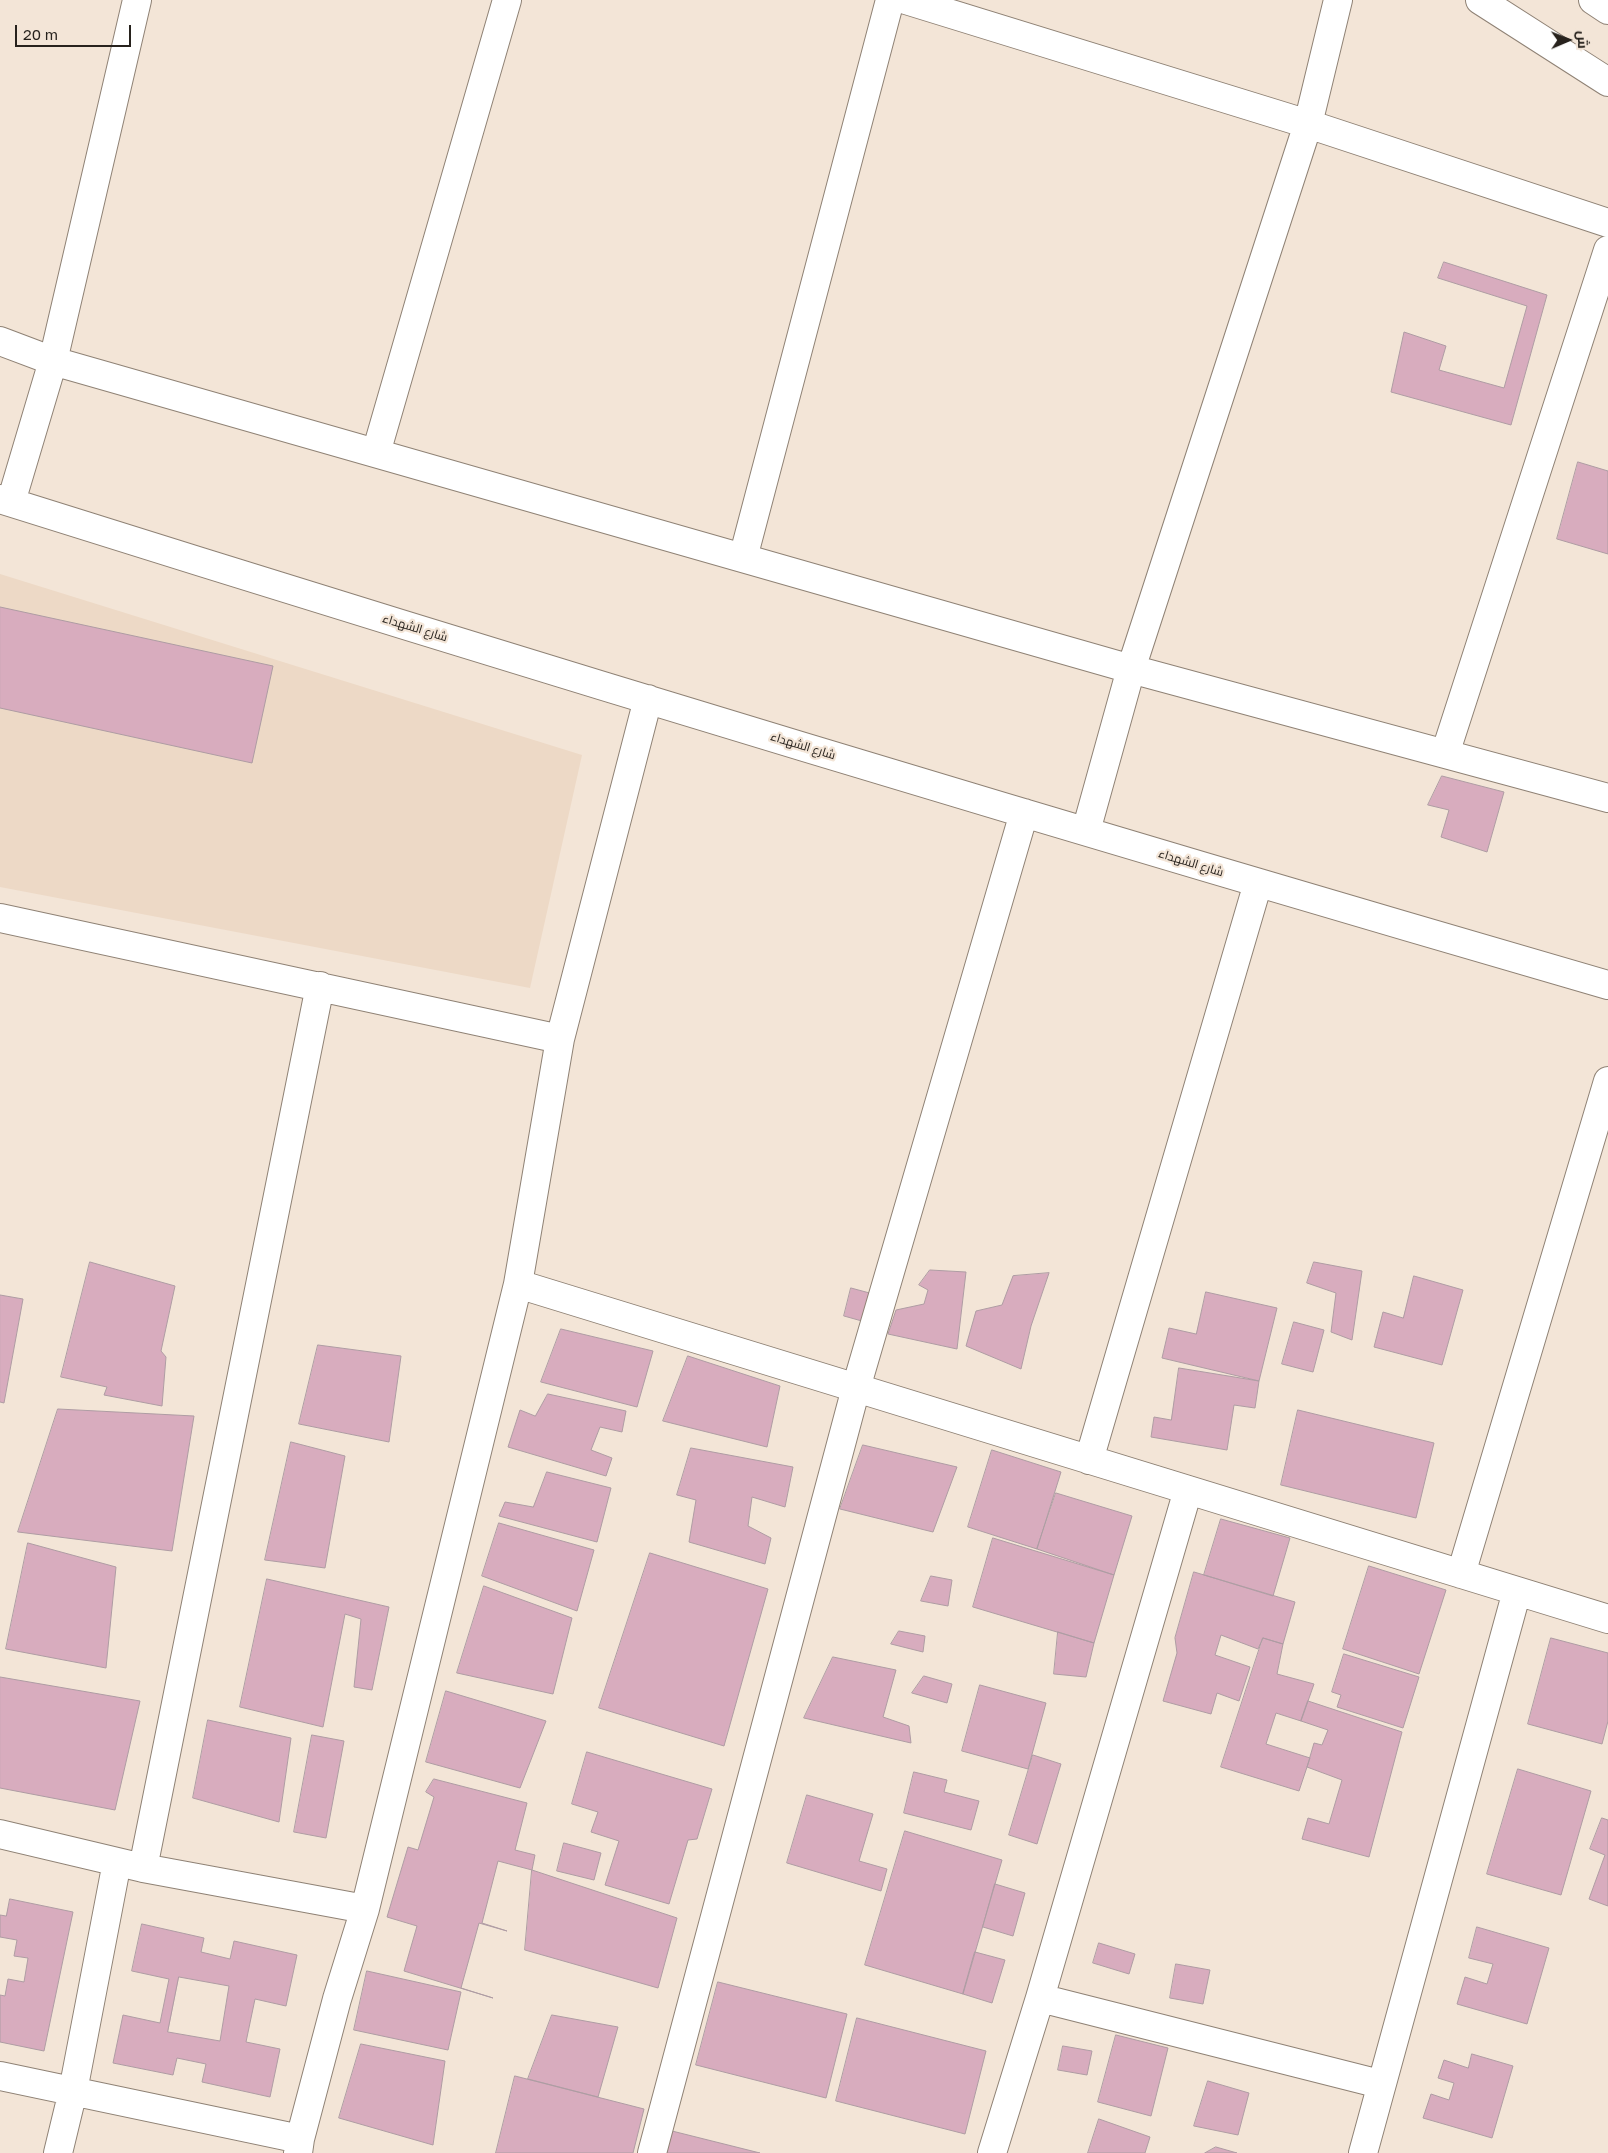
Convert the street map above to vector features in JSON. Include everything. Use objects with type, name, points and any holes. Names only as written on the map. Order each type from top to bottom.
[{"type":"main road","points":[[5,501],[53,361],[137,0]]},
{"type":"main road","points":[[376,453],[507,0]]},
{"type":"main road","points":[[743,558],[890,0]]},
{"type":"main road","points":[[906,0],[1308,124],[1608,223]]},
{"type":"main road","points":[[1086,831],[1131,669],[1308,124],[1338,0]]},
{"type":"main road","points":[[1480,0],[1608,82]]},
{"type":"main road","points":[[1593,0],[1608,10]]},
{"type":"main road","points":[[1445,754],[1608,250]]},
{"type":"main road","points":[[0,341],[53,361],[1131,669],[1608,798]]},
{"type":"main road","name":"شارع الشهداء","points":[[5,501],[1024,813],[1608,985]]},
{"type":"main road","points":[[0,2076],[73,2091],[299,2146],[336,1999],[365,1909],[518,1284],[560,1038],[648,699]]},
{"type":"main road","points":[[652,2153],[856,1388],[1024,813]]},
{"type":"main road","points":[[1089,1460],[1258,883]]},
{"type":"main road","points":[[0,918],[560,1038]]},
{"type":"main road","points":[[58,2153],[130,1865],[320,986]]},
{"type":"main road","points":[[1461,1574],[1608,1081]]},
{"type":"main road","points":[[518,1284],[1608,1619]]},
{"type":"main road","points":[[992,2153],[1040,1998],[1188,1490]]},
{"type":"main road","points":[[1363,2153],[1380,2084],[1517,1591]]},
{"type":"main road","points":[[0,1834],[130,1865],[365,1909]]},
{"type":"main road","points":[[1040,1998],[1380,2084]]},
{"type":"shaded area","points":[[0,574],[582,755],[530,988],[0,887]]},
{"type":"building","points":[[1444,262],[1547,295],[1511,425],[1391,392],[1404,332],[1446,346],[1439,370],[1504,388],[1527,306],[1438,278]]},
{"type":"building","points":[[1578,462],[1608,471],[1608,554],[1557,539]]},
{"type":"building","points":[[0,607],[273,666],[252,763],[0,708]]},
{"type":"building","points":[[1442,776],[1504,792],[1487,852],[1441,837],[1449,810],[1428,805]]},
{"type":"building","points":[[90,1262],[175,1286],[161,1351],[166,1357],[162,1406],[104,1395],[107,1387],[61,1377]]},
{"type":"building","points":[[1314,1262],[1362,1271],[1352,1340],[1331,1332],[1336,1293],[1307,1283]]},
{"type":"building","points":[[930,1270],[966,1272],[957,1349],[888,1334],[896,1310],[924,1304],[928,1290],[919,1285]]},
{"type":"building","points":[[1049,1273],[1031,1326],[1021,1369],[966,1346],[976,1311],[1002,1305],[1013,1276]]},
{"type":"building","points":[[1414,1276],[1463,1290],[1442,1365],[1374,1347],[1383,1312],[1403,1318]]},
{"type":"building","points":[[851,1288],[877,1295],[869,1323],[844,1316]]},
{"type":"building","points":[[1206,1292],[1277,1308],[1259,1381],[1162,1358],[1169,1328],[1196,1334]]},
{"type":"building","points":[[0,1295],[23,1299],[4,1403],[0,1402]]},
{"type":"building","points":[[1294,1322],[1324,1330],[1313,1372],[1282,1364]]},
{"type":"building","points":[[561,1329],[653,1351],[637,1407],[541,1382]]},
{"type":"building","points":[[318,1345],[401,1356],[389,1442],[299,1424]]},
{"type":"building","points":[[688,1356],[780,1386],[767,1447],[663,1421]]},
{"type":"building","points":[[1179,1368],[1259,1381],[1255,1408],[1234,1405],[1227,1450],[1151,1437],[1154,1417],[1171,1420]]},
{"type":"building","points":[[548,1394],[626,1411],[622,1432],[600,1427],[591,1450],[612,1458],[606,1476],[508,1447],[520,1410],[535,1416]]},
{"type":"building","points":[[58,1409],[194,1416],[172,1551],[18,1532]]},
{"type":"building","points":[[1298,1410],[1434,1443],[1416,1518],[1281,1485]]},
{"type":"building","points":[[291,1442],[345,1456],[325,1568],[265,1560]]},
{"type":"building","points":[[863,1445],[957,1467],[933,1532],[840,1509]]},
{"type":"building","points":[[691,1448],[793,1467],[785,1507],[752,1497],[748,1526],[771,1538],[765,1564],[689,1542],[696,1500],[677,1495]]},
{"type":"building","points":[[992,1450],[1061,1472],[1037,1549],[968,1527]]},
{"type":"building","points":[[547,1472],[611,1488],[597,1542],[499,1516],[505,1502],[533,1507]]},
{"type":"building","points":[[1056,1493],[1132,1516],[1114,1575],[1037,1549]]},
{"type":"building","points":[[1221,1519],[1290,1538],[1273,1596],[1204,1575]]},
{"type":"building","points":[[499,1523],[594,1550],[577,1611],[482,1576]]},
{"type":"building","points":[[993,1538],[1114,1575],[1094,1643],[973,1607]]},
{"type":"building","points":[[28,1543],[116,1567],[106,1668],[6,1649]]},
{"type":"building","points":[[650,1553],[768,1589],[724,1746],[599,1708]]},
{"type":"building","points":[[1369,1566],[1446,1590],[1419,1674],[1343,1649]]},
{"type":"building","points":[[1194,1572],[1295,1602],[1283,1644],[1263,1638],[1258,1649],[1221,1635],[1215,1655],[1250,1667],[1239,1701],[1217,1693],[1211,1714],[1163,1701],[1177,1653],[1175,1638]]},
{"type":"building","points":[[931,1576],[952,1580],[948,1606],[921,1601]]},
{"type":"building","points":[[267,1579],[389,1607],[372,1690],[354,1687],[361,1619],[345,1614],[323,1727],[240,1707]]},
{"type":"building","points":[[484,1586],[572,1618],[553,1694],[457,1673]]},
{"type":"building","points":[[899,1631],[925,1636],[923,1652],[891,1644]]},
{"type":"building","points":[[1058,1632],[1094,1643],[1086,1677],[1054,1674]]},
{"type":"building","points":[[1263,1638],[1283,1644],[1277,1674],[1314,1684],[1301,1721],[1276,1713],[1266,1744],[1310,1758],[1299,1791],[1221,1767]]},
{"type":"building","points":[[1551,1638],[1608,1653],[1608,1721],[1602,1744],[1528,1724]]},
{"type":"building","points":[[1344,1654],[1419,1677],[1403,1728],[1337,1707],[1341,1695],[1332,1692]]},
{"type":"building","points":[[833,1657],[896,1670],[883,1717],[909,1726],[911,1743],[804,1718]]},
{"type":"building","points":[[924,1676],[952,1684],[947,1703],[912,1693]]},
{"type":"building","points":[[0,1677],[140,1701],[115,1810],[0,1788]]},
{"type":"building","points":[[980,1685],[1046,1703],[1028,1769],[962,1751]]},
{"type":"building","points":[[446,1691],[546,1721],[520,1788],[426,1762]]},
{"type":"building","points":[[1308,1701],[1402,1732],[1369,1857],[1302,1839],[1308,1818],[1329,1824],[1342,1780],[1307,1767],[1314,1743],[1322,1745],[1328,1730],[1301,1721]]},
{"type":"building","points":[[208,1720],[291,1738],[279,1822],[193,1798]]},
{"type":"building","points":[[312,1735],[344,1741],[326,1838],[294,1832]]},
{"type":"building","points":[[587,1752],[712,1789],[697,1839],[688,1840],[669,1904],[605,1885],[619,1841],[591,1832],[598,1812],[572,1804]]},
{"type":"building","points":[[1033,1755],[1061,1764],[1037,1844],[1009,1835]]},
{"type":"building","points":[[1518,1769],[1591,1791],[1561,1895],[1487,1874]]},
{"type":"building","points":[[914,1772],[947,1780],[944,1792],[979,1801],[971,1830],[904,1813]]},
{"type":"building","points":[[434,1779],[527,1803],[515,1850],[535,1855],[532,1870],[498,1861],[482,1923],[507,1931],[479,1923],[461,1988],[493,1998],[404,1971],[417,1926],[387,1917],[408,1847],[418,1850],[434,1797],[426,1792]]},
{"type":"building","points":[[807,1795],[873,1814],[859,1861],[887,1869],[881,1891],[787,1863]]},
{"type":"building","points":[[1602,1818],[1608,1820],[1608,1906],[1589,1899],[1605,1855],[1590,1849]]},
{"type":"building","points":[[905,1831],[1002,1860],[963,1994],[865,1965]]},
{"type":"building","points":[[564,1843],[601,1853],[594,1880],[557,1871]]},
{"type":"building","points":[[532,1870],[677,1918],[658,1988],[525,1950]]},
{"type":"building","points":[[995,1884],[1025,1893],[1013,1936],[983,1927]]},
{"type":"building","points":[[10,1899],[73,1912],[44,2051],[0,2042],[0,1995],[5,1996],[8,1979],[24,1982],[28,1958],[14,1956],[17,1940],[0,1937],[0,1915],[6,1916]]},
{"type":"building","points":[[142,1924],[204,1938],[201,1952],[230,1959],[234,1941],[297,1955],[286,2006],[255,1999],[246,2042],[280,2049],[270,2097],[202,2082],[206,2064],[177,2058],[173,2075],[113,2063],[123,2015],[160,2023],[169,1979],[132,1971]],"holes":[[[179,1977],[229,1986],[220,2041],[168,2032]]]},
{"type":"building","points":[[1477,1927],[1549,1948],[1527,2024],[1457,2004],[1465,1977],[1487,1984],[1493,1964],[1469,1958]]},
{"type":"building","points":[[1099,1943],[1135,1954],[1129,1974],[1093,1963]]},
{"type":"building","points":[[975,1952],[1005,1960],[992,2003],[963,1994]]},
{"type":"building","points":[[1176,1964],[1210,1970],[1203,2004],[1170,1998]]},
{"type":"building","points":[[367,1971],[461,1992],[448,2050],[354,2030]]},
{"type":"building","points":[[718,1982],[847,2014],[826,2098],[696,2065]]},
{"type":"building","points":[[552,2015],[618,2027],[598,2097],[528,2079]]},
{"type":"building","points":[[857,2018],[986,2051],[965,2134],[836,2101]]},
{"type":"building","points":[[1116,2035],[1168,2048],[1151,2116],[1098,2102]]},
{"type":"building","points":[[361,2044],[445,2061],[433,2145],[339,2118]]},
{"type":"building","points":[[1063,2046],[1092,2051],[1087,2075],[1058,2070]]},
{"type":"building","points":[[1472,2054],[1513,2066],[1492,2138],[1423,2118],[1431,2094],[1449,2100],[1454,2083],[1438,2078],[1444,2060],[1468,2068]]},
{"type":"building","points":[[515,2076],[644,2109],[633,2153],[496,2153]]},
{"type":"building","points":[[1208,2081],[1249,2093],[1238,2135],[1194,2126]]},
{"type":"building","points":[[1099,2119],[1150,2137],[1145,2153],[1088,2153]]},
{"type":"building","points":[[664,2129],[760,2153],[657,2153]]},
{"type":"building","points":[[1216,2147],[1237,2153],[1205,2153]]}]
